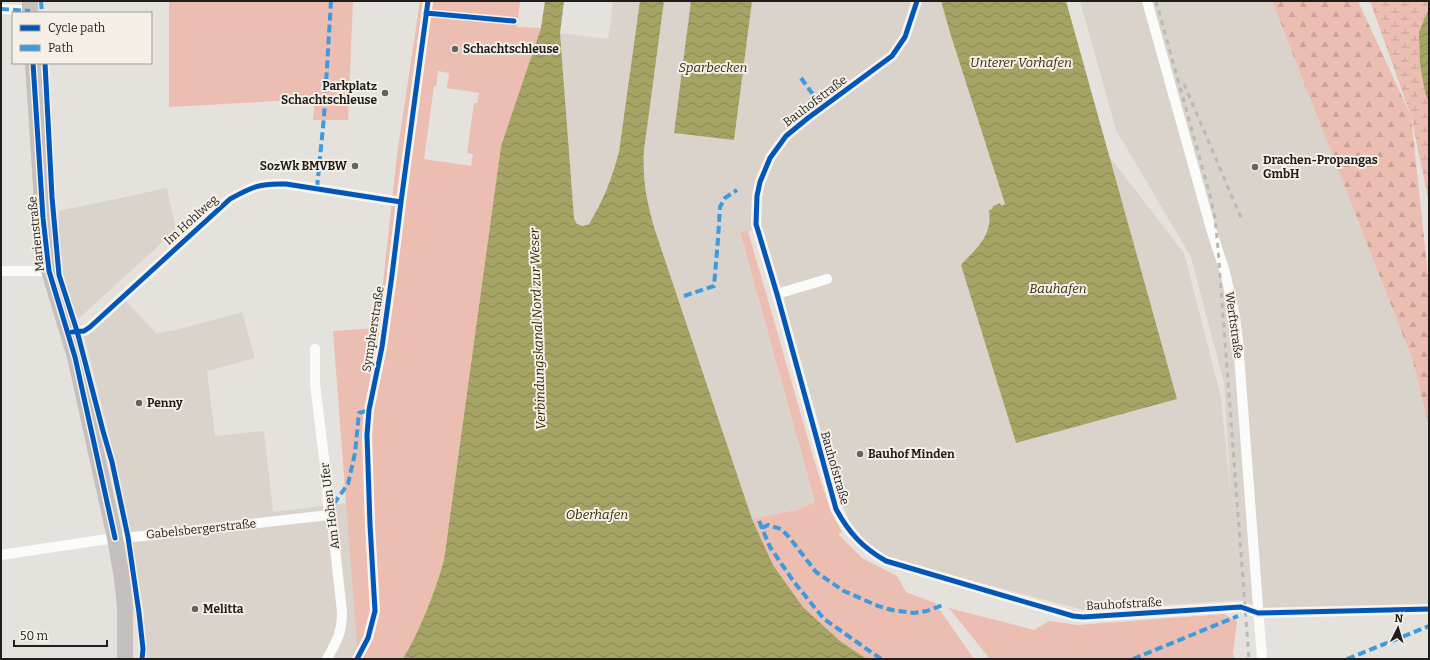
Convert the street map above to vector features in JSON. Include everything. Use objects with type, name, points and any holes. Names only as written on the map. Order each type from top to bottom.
[{"type":"main road","name":"Marienstraße","points":[[33,64],[43,218],[49,271],[75,357],[115,538],[122,578],[125,608],[125,659]]},
{"type":"street","name":"Sympherstraße","points":[[357,659],[368,638],[375,611],[367,435],[369,410],[382,347],[428,1]]},
{"type":"street","name":"Bauhofstraße","points":[[917,1],[905,37],[892,56],[786,136],[770,158],[760,182],[757,196],[756,224],[777,294],[836,509],[844,525],[871,552],[886,561],[1078,616],[1093,617],[1241,607],[1258,614],[1429,609]]},
{"type":"street","name":"Werftstraße","points":[[1147,1],[1211,229],[1225,272],[1235,317],[1262,659]]},
{"type":"street","points":[[1,9],[30,8]]},
{"type":"street","name":"Im Hohlweg","points":[[67,333],[84,331],[90,327],[230,199],[252,187],[269,183],[286,184],[401,202]]},
{"type":"street","points":[[1,270],[49,271]]},
{"type":"street","points":[[777,294],[827,279]]},
{"type":"street","name":"Am Hohen Ufer","points":[[315,349],[315,384],[326,474],[329,515],[332,521],[342,612],[342,627],[336,644],[328,659]]},
{"type":"street","name":"Gabelsbergerstraße","points":[[1,555],[115,538],[329,515]]},
{"type":"shaded area","points":[[613,1],[941,1],[1005,205],[1000,206],[1000,203],[993,206],[990,210],[989,229],[984,240],[961,265],[1177,399],[1109,156],[1184,253],[1221,397],[1231,497],[1224,383],[1191,257],[1116,130],[1080,1],[1272,1],[1413,361],[1429,429],[1429,606],[1262,610],[1241,600],[1084,610],[919,567],[888,557],[874,549],[862,539],[849,521],[761,228],[740,233],[815,502],[800,509],[752,519],[648,208],[643,167],[646,134],[623,131],[613,174],[594,216],[589,224],[583,226],[577,224],[574,218],[560,33],[608,39]]},
{"type":"shaded area","points":[[167,188],[176,230],[77,320],[63,273],[59,237],[59,211]]},
{"type":"shaded area","points":[[126,301],[156,333],[176,330],[242,312],[255,358],[207,371],[215,436],[264,431],[273,512],[347,503],[358,659],[145,659],[144,613],[133,546],[113,450],[84,336],[94,331],[99,323]]},
{"type":"green space","points":[[169,1],[353,1],[348,120],[313,120],[315,99],[169,107]]},
{"type":"green space","points":[[420,1],[520,1],[517,27],[541,28],[501,146],[444,560],[427,611],[403,659],[358,659],[333,331],[378,328],[397,155]],"holes":[[[438,71],[449,73],[447,88],[479,93],[477,103],[474,103],[467,153],[473,154],[471,166],[424,159],[434,86],[436,87]]]},
{"type":"green space","points":[[1272,1],[1358,1],[1411,116],[1429,284],[1429,429],[1413,361]]},
{"type":"green space","points":[[1370,1],[1429,1],[1429,203],[1411,116]]},
{"type":"green space","points":[[748,231],[817,470],[831,512],[842,532],[838,534],[862,558],[897,576],[906,592],[935,603],[974,659],[867,659],[840,641],[803,607],[773,565],[752,519],[800,509],[815,502],[740,232]]},
{"type":"green space","points":[[949,608],[1034,630],[1049,621],[1078,625],[1224,614],[1237,622],[1233,653],[1235,659],[990,659]]},
{"type":"water","name":"Oberhafen","points":[[545,1],[564,1],[560,33],[574,218],[577,224],[583,226],[589,224],[599,207],[619,152],[640,1],[664,1],[644,150],[645,184],[654,228],[752,519],[773,565],[803,607],[840,641],[867,659],[403,659],[416,635],[426,611],[444,560],[501,146],[541,28]]},
{"type":"water","name":"Sparbecken","points":[[691,1],[752,1],[734,140],[674,133]]},
{"type":"water","name":"Bauhafen","points":[[941,1],[1066,1],[1177,399],[1016,443],[961,265],[978,247],[986,234],[990,219],[989,210],[992,209],[993,206],[1000,203],[1001,206],[1005,204]]},
{"type":"water","points":[[1428,11],[1429,104],[1425,92],[1420,64],[1419,32]]},
{"type":"railway","points":[[1156,1],[1210,195],[1215,218],[1249,659]]},
{"type":"railway","points":[[1184,84],[1242,220]]},
{"type":"marked path","points":[[41,1],[42,12]]},
{"type":"marked path","points":[[317,188],[324,117],[331,1]]},
{"type":"marked path","points":[[1,9],[30,11]]},
{"type":"marked path","points":[[801,78],[822,107]]},
{"type":"marked path","points":[[684,296],[714,286],[720,207],[725,198],[737,190]]},
{"type":"marked path","points":[[329,515],[335,502],[348,484],[355,453],[359,413],[369,410]]},
{"type":"marked path","points":[[759,521],[770,547],[794,582],[824,619],[881,659]]},
{"type":"marked path","points":[[762,528],[768,525],[781,529],[816,572],[844,591],[878,606],[892,610],[914,613],[927,611],[943,605]]},
{"type":"marked path","points":[[1133,659],[1238,616]]},
{"type":"marked path","points":[[1347,659],[1429,626]]},
{"type":"cycle path","points":[[357,659],[368,638],[375,611],[367,435],[369,410],[382,347],[428,1]]},
{"type":"cycle path","points":[[917,1],[905,37],[892,56],[786,136],[770,158],[760,182],[757,196],[756,224],[777,294],[836,509],[851,533],[870,551],[886,561],[1073,616],[1083,617],[1241,607],[1258,613],[1429,609]]},
{"type":"cycle path","points":[[426,13],[514,21]]},
{"type":"cycle path","points":[[33,64],[43,218],[49,271],[75,357],[115,538]]},
{"type":"cycle path","points":[[45,64],[52,197],[59,275],[77,331],[112,462],[128,537],[139,613],[143,649],[142,659]]},
{"type":"cycle path","points":[[72,332],[84,331],[90,327],[230,199],[250,189],[269,184],[286,184],[401,202]]},
{"type":"place","name":"Schachtschleuse","points":[[455,49]]},
{"type":"place","name":"Parkplatz Schachtschleuse","points":[[385,93]]},
{"type":"place","name":"SozWk BMVBW","points":[[355,166]]},
{"type":"place","name":"Drachen-Propangas GmbH","points":[[1255,167]]},
{"type":"place","name":"Penny","points":[[139,403]]},
{"type":"place","name":"Bauhof Minden","points":[[860,454]]},
{"type":"place","name":"Melitta","points":[[195,609]]},
{"type":"water label","name":"Unterer Vorhafen","points":[[1021,62]]},
{"type":"water label","name":"Verbindungskanal Nord zur Weser","points":[[537,329]]}]
